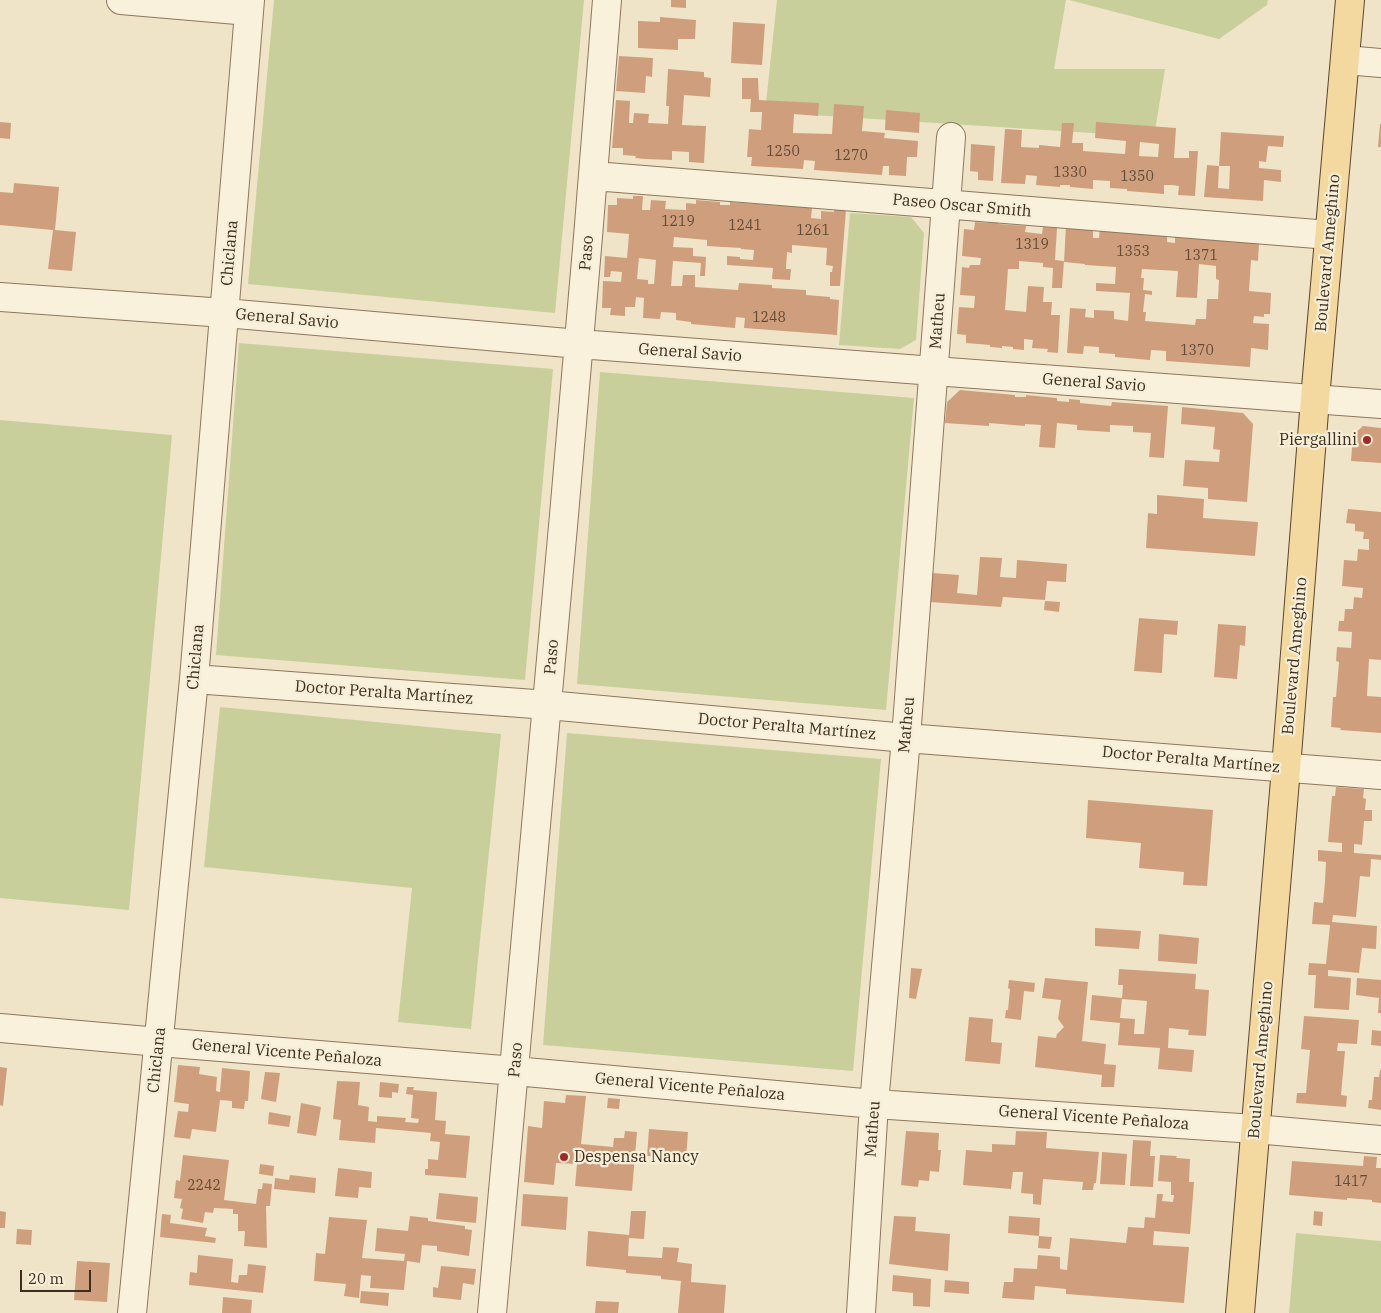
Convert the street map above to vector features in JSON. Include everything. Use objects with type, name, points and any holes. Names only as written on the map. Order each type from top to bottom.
[{"type":"main road","name":"Boulevard Ameghino","points":[[1240,1313],[1315,399],[1350,0]]},
{"type":"street","points":[[121,0],[250,5]]},
{"type":"street","name":"Paso","points":[[492,1313],[548,705],[608,0]]},
{"type":"street","name":"Chiclana","points":[[132,1313],[194,679],[250,5]]},
{"type":"street","points":[[1345,60],[1381,63]]},
{"type":"street","name":"Matheu","points":[[861,1313],[874,1104],[906,738],[951,137]]},
{"type":"street","name":"Paseo Oscar Smith","points":[[594,176],[1329,235]]},
{"type":"street","name":"General Savio","points":[[0,297],[225,313],[579,344],[934,372],[1381,404]]},
{"type":"street","name":"Doctor Peralta Martínez","points":[[194,679],[548,705],[906,738],[1381,775]]},
{"type":"street","name":"General Vicente Peñaloza","points":[[0,1028],[515,1071],[874,1104],[1255,1129],[1381,1140]]},
{"type":"green space","points":[[274,0],[584,0],[555,313],[248,284]]},
{"type":"green space","points":[[777,0],[1066,0],[1054,69],[1165,69],[1154,137],[765,112]]},
{"type":"green space","points":[[1069,0],[1268,0],[1267,5],[1219,39]]},
{"type":"green space","points":[[850,213],[911,217],[924,233],[916,340],[900,349],[839,345]]},
{"type":"green space","points":[[239,343],[553,369],[525,680],[216,655]]},
{"type":"green space","points":[[600,372],[914,398],[886,710],[577,684]]},
{"type":"green space","points":[[0,420],[172,435],[129,910],[0,898]]},
{"type":"green space","points":[[220,707],[501,734],[471,1029],[398,1022],[412,888],[204,867]]},
{"type":"green space","points":[[567,733],[881,759],[853,1071],[543,1045]]},
{"type":"green space","points":[[1296,1233],[1381,1241],[1381,1313],[1289,1313]]},
{"type":"building","points":[[671,0],[686,0],[686,8],[671,7]]},
{"type":"building","points":[[660,17],[696,20],[695,39],[678,39],[678,50],[638,48],[638,21],[660,22]]},
{"type":"building","points":[[733,22],[765,24],[762,65],[731,63]]},
{"type":"building","points":[[619,56],[653,58],[652,77],[646,76],[645,93],[616,91]]},
{"type":"building","points":[[668,69],[704,72],[704,77],[711,78],[710,97],[684,95],[682,125],[706,126],[704,163],[689,162],[689,152],[672,151],[672,160],[645,159],[623,155],[623,148],[612,148],[616,100],[630,101],[629,123],[633,123],[634,113],[649,114],[648,123],[668,124],[669,106],[666,106]]},
{"type":"building","points":[[742,78],[758,78],[759,100],[819,103],[818,116],[794,114],[793,133],[832,134],[834,104],[864,106],[862,131],[885,133],[884,138],[918,141],[917,157],[907,157],[906,176],[889,175],[889,166],[883,166],[882,175],[814,170],[815,161],[804,160],[803,169],[751,166],[752,157],[747,157],[749,129],[761,130],[762,112],[750,112],[751,99],[742,99]]},
{"type":"building","points":[[886,110],[920,113],[919,133],[885,130]]},
{"type":"building","points":[[0,122],[11,123],[10,139],[0,138]]},
{"type":"building","points":[[1096,122],[1176,128],[1174,158],[1189,158],[1189,151],[1198,151],[1195,196],[1178,195],[1179,186],[1172,185],[1164,185],[1164,194],[1110,188],[1110,181],[1093,180],[1093,189],[1070,187],[1070,185],[1060,185],[1060,187],[1036,185],[1037,176],[1026,175],[1025,184],[1001,183],[1005,129],[1022,130],[1021,147],[1039,148],[1039,145],[1060,147],[1062,123],[1074,123],[1072,143],[1083,143],[1083,151],[1125,154],[1126,141],[1095,138]],"holes":[[[1140,142],[1159,144],[1158,157],[1139,156]]]},
{"type":"building","points":[[1380,124],[1381,147],[1378,147]]},
{"type":"building","points":[[1221,132],[1284,136],[1283,147],[1268,146],[1266,162],[1259,161],[1259,168],[1281,170],[1281,182],[1264,180],[1263,201],[1204,197],[1207,165],[1219,166]],"holes":[[[1219,166],[1230,166],[1229,189],[1218,188]]]},
{"type":"building","points":[[971,144],[995,146],[993,181],[978,180],[978,172],[970,171]]},
{"type":"building","points":[[14,183],[59,187],[55,230],[76,232],[72,271],[48,269],[53,230],[0,225],[0,192],[13,193]]},
{"type":"building","points":[[633,196],[643,196],[642,210],[650,210],[651,200],[666,201],[665,209],[686,210],[686,203],[696,204],[696,200],[720,202],[720,205],[730,205],[730,202],[812,208],[811,218],[821,219],[821,211],[834,212],[834,209],[846,210],[840,286],[830,286],[830,272],[832,272],[833,266],[826,265],[827,248],[792,245],[792,253],[787,252],[786,269],[791,269],[790,280],[772,279],[773,268],[727,265],[727,256],[753,260],[754,250],[707,246],[707,240],[674,237],[673,247],[693,248],[693,256],[706,257],[705,276],[700,276],[701,263],[673,261],[671,286],[682,286],[683,275],[695,275],[695,287],[738,290],[739,283],[772,285],[772,288],[806,290],[806,295],[830,297],[830,299],[839,300],[837,335],[744,328],[745,318],[736,317],[735,328],[691,324],[691,322],[676,320],[676,313],[661,312],[660,319],[643,318],[644,298],[636,297],[635,307],[625,307],[625,316],[610,315],[611,308],[602,308],[603,281],[621,282],[622,272],[611,271],[610,277],[604,277],[605,256],[627,258],[629,234],[607,232],[608,205],[617,205],[617,198],[633,199]],"holes":[[[639,258],[656,260],[654,284],[648,284],[648,280],[637,279]]]},
{"type":"building","points":[[989,220],[999,220],[998,224],[1026,226],[1025,232],[1042,234],[1043,227],[1057,228],[1055,260],[1064,261],[1062,288],[1052,288],[1053,268],[1043,267],[1043,263],[1019,261],[1019,269],[1008,269],[1005,310],[1026,312],[1028,286],[1044,287],[1043,302],[1052,302],[1051,315],[1060,315],[1058,353],[1047,352],[1048,349],[1032,348],[1033,340],[1024,339],[1024,350],[1013,349],[1013,347],[990,347],[990,345],[966,343],[966,335],[957,334],[959,307],[974,308],[975,296],[960,295],[962,267],[969,268],[970,265],[980,265],[981,258],[962,256],[964,229],[974,230],[975,222],[989,223]]},
{"type":"building","points":[[1066,225],[1077,226],[1077,229],[1093,230],[1093,238],[1099,238],[1100,227],[1167,235],[1167,242],[1175,243],[1175,235],[1227,236],[1227,242],[1259,243],[1258,261],[1251,260],[1249,291],[1271,293],[1270,314],[1264,314],[1264,317],[1254,316],[1253,323],[1269,324],[1268,350],[1251,348],[1250,367],[1166,361],[1166,351],[1151,350],[1150,360],[1115,357],[1115,354],[1099,353],[1099,347],[1084,346],[1083,354],[1067,353],[1070,308],[1086,309],[1085,317],[1094,318],[1094,310],[1114,311],[1114,319],[1128,321],[1130,293],[1096,291],[1096,283],[1115,284],[1116,267],[1064,262]],"holes":[[[1199,264],[1216,266],[1216,279],[1219,280],[1218,299],[1207,299],[1206,319],[1196,319],[1195,325],[1145,321],[1146,312],[1143,312],[1145,294],[1152,295],[1152,291],[1143,290],[1144,278],[1141,278],[1142,269],[1178,271],[1176,297],[1197,298]]]},
{"type":"building","points":[[960,390],[1015,395],[1015,397],[1026,397],[1026,395],[1057,398],[1057,401],[1069,402],[1069,399],[1080,400],[1080,403],[1111,406],[1112,402],[1168,406],[1164,458],[1149,457],[1151,433],[1133,432],[1133,426],[1110,425],[1110,432],[1077,430],[1077,425],[1057,423],[1055,448],[1039,447],[1041,425],[1025,424],[1025,426],[989,423],[989,426],[945,423],[947,402]]},
{"type":"building","points":[[1182,407],[1243,413],[1253,424],[1247,502],[1208,499],[1208,488],[1183,486],[1185,460],[1219,462],[1220,450],[1213,449],[1215,427],[1181,424]]},
{"type":"building","points":[[1363,426],[1381,428],[1381,463],[1351,461],[1353,435]]},
{"type":"building","points":[[1157,495],[1204,499],[1203,518],[1258,522],[1255,556],[1146,548],[1148,513],[1157,514]]},
{"type":"building","points":[[1348,509],[1381,512],[1381,660],[1369,659],[1367,696],[1381,697],[1381,733],[1340,730],[1341,728],[1331,727],[1333,697],[1336,697],[1339,662],[1336,661],[1337,647],[1351,648],[1352,632],[1338,631],[1339,621],[1344,621],[1345,609],[1353,609],[1354,597],[1362,598],[1363,588],[1342,586],[1344,560],[1357,561],[1358,549],[1369,550],[1369,539],[1363,539],[1364,532],[1355,531],[1355,524],[1346,523]]},
{"type":"building","points":[[980,557],[1002,558],[1000,577],[1016,578],[1017,560],[1067,564],[1066,582],[1047,581],[1045,600],[1003,597],[1001,607],[930,602],[932,573],[959,575],[957,593],[977,595]]},
{"type":"building","points":[[1045,601],[1060,602],[1059,612],[1044,610]]},
{"type":"building","points":[[1139,618],[1178,621],[1177,635],[1164,634],[1162,673],[1134,671]]},
{"type":"building","points":[[1218,624],[1246,626],[1245,646],[1240,645],[1237,679],[1214,677]]},
{"type":"building","points":[[1336,787],[1364,789],[1363,798],[1366,799],[1365,810],[1372,810],[1372,821],[1364,821],[1362,845],[1354,844],[1354,853],[1381,855],[1381,860],[1371,859],[1370,877],[1360,876],[1356,917],[1333,915],[1332,922],[1377,926],[1376,949],[1362,948],[1359,973],[1328,970],[1328,976],[1351,978],[1349,1010],[1314,1008],[1316,975],[1308,975],[1309,963],[1326,964],[1330,925],[1312,924],[1314,902],[1323,903],[1325,882],[1326,862],[1318,861],[1318,850],[1342,852],[1342,843],[1328,842],[1332,796],[1335,796]]},
{"type":"building","points":[[1088,800],[1213,810],[1207,886],[1183,885],[1184,872],[1139,868],[1141,843],[1086,838]]},
{"type":"building","points":[[1095,928],[1141,931],[1139,949],[1095,946]]},
{"type":"building","points":[[1159,934],[1199,938],[1197,964],[1158,961]]},
{"type":"building","points":[[911,968],[922,969],[916,999],[909,998]]},
{"type":"building","points":[[1119,969],[1196,974],[1195,989],[1209,990],[1206,1036],[1188,1035],[1189,1030],[1169,1028],[1168,1048],[1194,1050],[1192,1072],[1158,1069],[1160,1048],[1118,1045],[1120,1023],[1090,1020],[1092,995],[1122,998],[1120,1018],[1135,1019],[1134,1034],[1144,1034],[1147,1001],[1122,999],[1123,985],[1118,985]]},
{"type":"building","points":[[1045,978],[1088,982],[1082,1041],[1106,1044],[1104,1064],[1116,1065],[1114,1087],[1101,1087],[1102,1075],[1035,1067],[1038,1036],[1056,1038],[1057,1034],[1064,1027],[1058,1019],[1061,1000],[1042,998]]},
{"type":"building","points":[[1357,978],[1381,980],[1381,1013],[1378,1013],[1379,998],[1356,995]]},
{"type":"building","points":[[1009,980],[1035,983],[1034,992],[1024,991],[1021,1020],[1005,1018],[1006,1010],[1008,1010]]},
{"type":"building","points":[[1304,1016],[1359,1020],[1357,1044],[1338,1043],[1337,1051],[1345,1051],[1341,1095],[1347,1096],[1346,1107],[1296,1103],[1297,1093],[1306,1093],[1310,1050],[1301,1049]]},
{"type":"building","points":[[969,1017],[993,1019],[991,1042],[1002,1043],[1000,1064],[965,1061]]},
{"type":"building","points":[[1372,1030],[1381,1031],[1381,1046],[1371,1045]]},
{"type":"building","points":[[178,1065],[200,1067],[199,1074],[217,1077],[216,1091],[220,1092],[222,1068],[250,1071],[248,1101],[245,1101],[244,1109],[232,1108],[232,1101],[220,1100],[216,1132],[192,1129],[190,1139],[174,1137],[178,1111],[188,1112],[189,1104],[174,1102]]},
{"type":"building","points":[[0,1067],[7,1068],[3,1106],[0,1105]]},
{"type":"building","points":[[1380,1070],[1381,1110],[1368,1108],[1369,1100],[1372,1100],[1374,1077],[1379,1077]]},
{"type":"building","points":[[265,1072],[280,1073],[276,1102],[261,1099]]},
{"type":"building","points":[[337,1081],[360,1082],[358,1105],[369,1107],[368,1121],[377,1122],[377,1116],[406,1118],[405,1122],[418,1123],[419,1119],[411,1118],[413,1095],[406,1094],[407,1087],[414,1087],[413,1090],[437,1092],[435,1120],[446,1121],[445,1134],[470,1136],[466,1178],[425,1175],[425,1169],[428,1169],[428,1159],[438,1160],[440,1142],[430,1141],[431,1133],[376,1128],[375,1143],[339,1140],[341,1120],[333,1119]]},
{"type":"building","points":[[380,1082],[399,1084],[398,1093],[392,1092],[392,1098],[379,1097]]},
{"type":"building","points":[[566,1095],[586,1096],[581,1144],[613,1147],[614,1138],[624,1138],[625,1131],[637,1132],[632,1191],[575,1186],[577,1164],[556,1163],[554,1185],[524,1182],[528,1126],[542,1128],[544,1101],[565,1103]]},
{"type":"building","points":[[608,1098],[620,1099],[619,1109],[607,1108]]},
{"type":"building","points":[[301,1103],[321,1107],[316,1136],[297,1133]]},
{"type":"building","points":[[269,1112],[291,1116],[289,1127],[268,1124]]},
{"type":"building","points":[[649,1129],[688,1132],[686,1159],[647,1156]]},
{"type":"building","points":[[906,1131],[939,1133],[938,1150],[941,1150],[939,1172],[930,1171],[929,1181],[919,1180],[918,1187],[901,1185]]},
{"type":"building","points":[[1016,1131],[1047,1132],[1046,1148],[1099,1152],[1096,1183],[1094,1183],[1093,1190],[1082,1190],[1083,1182],[1043,1179],[1041,1205],[1033,1204],[1033,1194],[1021,1193],[1023,1172],[1013,1172],[1011,1189],[963,1185],[966,1150],[992,1152],[992,1144],[1015,1145]]},
{"type":"building","points":[[1133,1140],[1151,1141],[1150,1156],[1155,1156],[1153,1187],[1130,1186]]},
{"type":"building","points":[[1102,1152],[1127,1154],[1125,1185],[1100,1184]]},
{"type":"building","points":[[183,1155],[229,1160],[224,1200],[256,1204],[258,1189],[262,1189],[263,1183],[272,1184],[270,1206],[266,1206],[267,1248],[244,1246],[245,1231],[238,1231],[238,1214],[233,1214],[233,1209],[214,1208],[213,1213],[205,1212],[203,1223],[181,1219],[183,1209],[180,1208],[182,1199],[174,1198],[176,1180],[180,1181]]},
{"type":"building","points":[[1160,1155],[1190,1159],[1189,1182],[1194,1182],[1190,1234],[1154,1231],[1153,1245],[1189,1247],[1184,1303],[1066,1294],[1066,1289],[1035,1286],[1034,1300],[1002,1298],[1004,1282],[1013,1282],[1014,1268],[1037,1269],[1038,1255],[1060,1257],[1060,1269],[1067,1270],[1070,1238],[1126,1243],[1128,1227],[1144,1228],[1145,1217],[1155,1218],[1157,1194],[1163,1194],[1162,1201],[1173,1202],[1174,1195],[1171,1195],[1171,1182],[1158,1181]]},
{"type":"building","points":[[1364,1156],[1377,1157],[1376,1168],[1381,1168],[1381,1203],[1372,1202],[1372,1200],[1347,1198],[1347,1200],[1289,1195],[1292,1161],[1363,1166]]},
{"type":"building","points":[[260,1164],[274,1166],[273,1176],[259,1174]]},
{"type":"building","points":[[338,1168],[372,1172],[371,1188],[359,1187],[358,1198],[335,1196]]},
{"type":"building","points":[[290,1175],[316,1178],[315,1193],[274,1189],[275,1178],[289,1180]]},
{"type":"building","points":[[439,1193],[478,1197],[476,1223],[436,1219]]},
{"type":"building","points":[[523,1194],[568,1197],[566,1230],[521,1226]]},
{"type":"building","points":[[0,1211],[6,1212],[5,1228],[0,1228]]},
{"type":"building","points":[[631,1211],[646,1211],[644,1239],[629,1238],[628,1256],[662,1258],[663,1247],[679,1248],[677,1262],[692,1264],[691,1282],[726,1285],[724,1313],[678,1313],[681,1281],[661,1279],[661,1276],[626,1273],[626,1270],[586,1266],[588,1231],[629,1235]]},
{"type":"building","points":[[1314,1211],[1323,1212],[1322,1226],[1313,1225]]},
{"type":"building","points":[[162,1214],[171,1215],[170,1223],[207,1228],[205,1236],[216,1238],[215,1243],[160,1237]]},
{"type":"building","points":[[410,1216],[428,1218],[428,1221],[465,1226],[465,1229],[472,1230],[469,1256],[437,1251],[437,1246],[422,1245],[420,1263],[407,1261],[404,1290],[370,1288],[371,1276],[361,1275],[359,1298],[344,1296],[346,1284],[314,1281],[316,1253],[325,1254],[329,1217],[367,1220],[362,1258],[404,1261],[405,1254],[375,1251],[377,1228],[408,1231]]},
{"type":"building","points":[[894,1216],[916,1217],[915,1231],[950,1234],[948,1271],[889,1264]]},
{"type":"building","points":[[1009,1216],[1040,1218],[1039,1236],[1008,1233]]},
{"type":"building","points":[[17,1229],[32,1230],[31,1245],[16,1244]]},
{"type":"building","points":[[1039,1236],[1052,1237],[1050,1249],[1038,1248]]},
{"type":"building","points":[[198,1255],[233,1259],[231,1282],[238,1283],[239,1275],[247,1275],[248,1264],[266,1266],[263,1293],[189,1285],[190,1272],[197,1273]]},
{"type":"building","points":[[77,1261],[110,1263],[107,1302],[74,1300]]},
{"type":"building","points":[[441,1266],[476,1269],[474,1285],[463,1283],[461,1300],[433,1297],[433,1287],[438,1288]]},
{"type":"building","points":[[893,1275],[931,1279],[930,1307],[913,1306],[913,1293],[892,1291]]},
{"type":"building","points":[[945,1280],[969,1282],[969,1294],[944,1292]]},
{"type":"building","points":[[361,1291],[389,1293],[388,1306],[360,1303]]},
{"type":"building","points":[[223,1297],[252,1300],[251,1313],[222,1313]]},
{"type":"building","points":[[596,1301],[619,1302],[618,1313],[595,1313]]},
{"type":"place","name":"Piergallini","points":[[1367,440]]},
{"type":"place","name":"Despensa Nancy","points":[[564,1157]]}]
